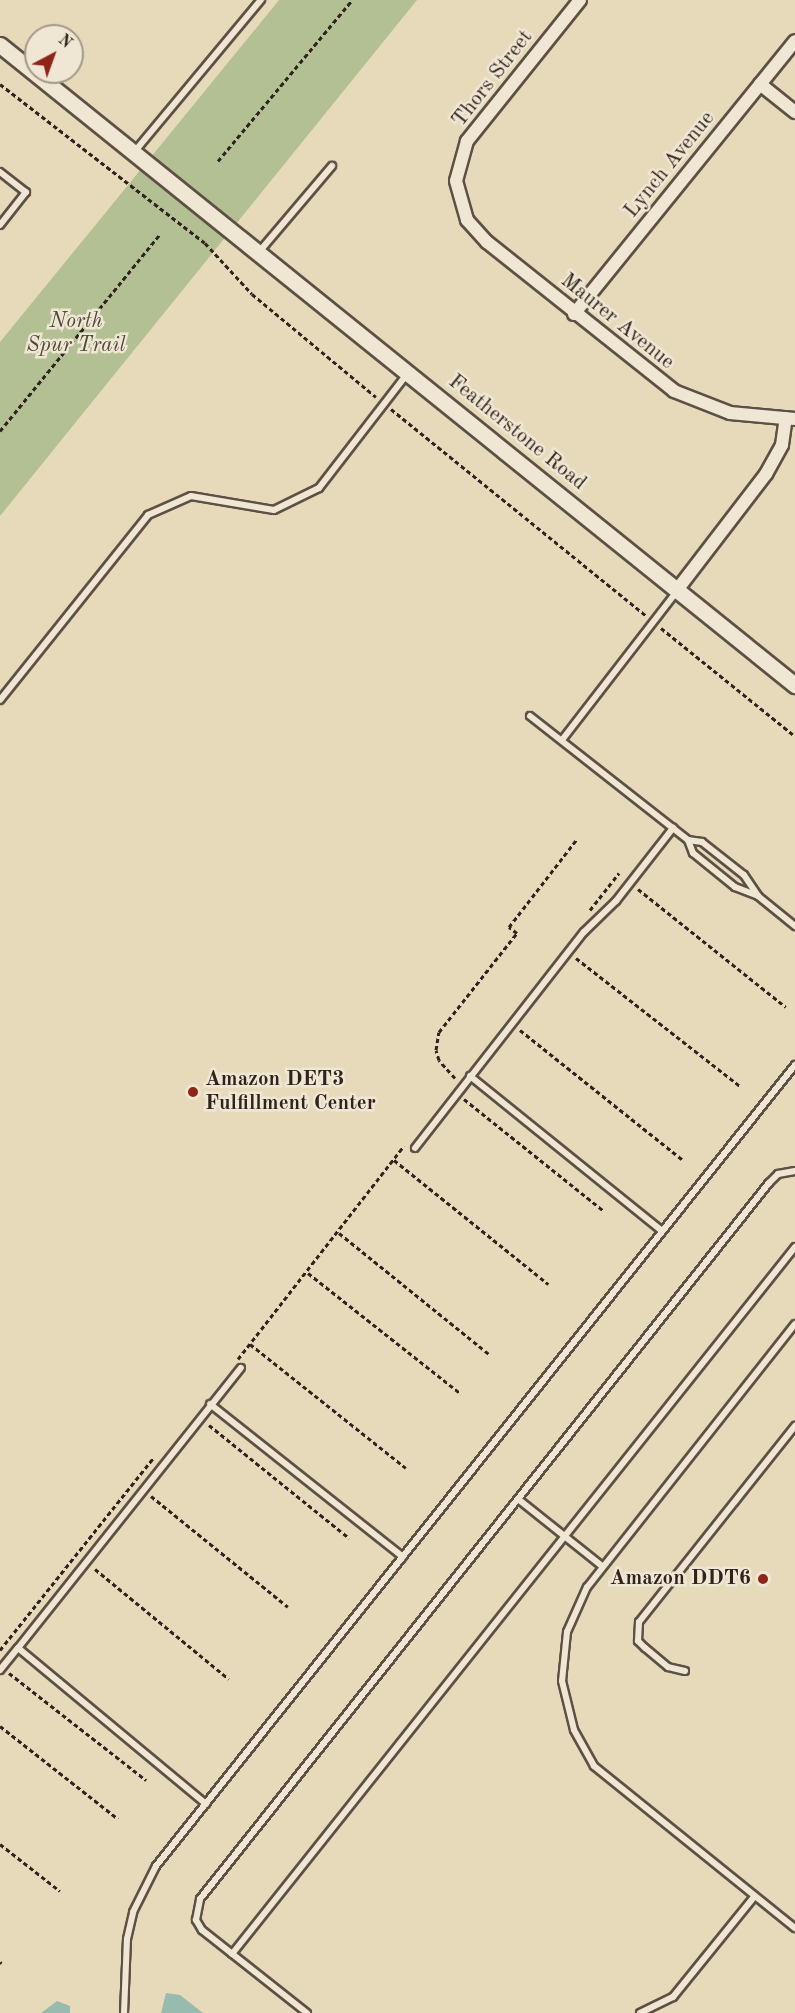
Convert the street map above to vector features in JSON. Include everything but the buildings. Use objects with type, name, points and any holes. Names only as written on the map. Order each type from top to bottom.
[{"type":"street","name":"Thors Street","points":[[457,190],[458,164],[467,141],[580,0]]},
{"type":"street","name":"Lynch Avenue","points":[[574,314],[795,41]]},
{"type":"street","name":"Featherstone Road","points":[[0,45],[213,213],[795,686]]},
{"type":"street","points":[[760,84],[795,112]]},
{"type":"street","name":"Maurer Avenue","points":[[457,190],[467,220],[481,237],[649,375],[687,398],[730,413],[790,419]]},
{"type":"street","points":[[677,590],[766,474],[782,445],[790,419]]},
{"type":"lane","points":[[135,152],[261,0]]},
{"type":"lane","points":[[260,252],[332,166]]},
{"type":"lane","points":[[0,172],[26,192],[0,225]]},
{"type":"lane","points":[[0,700],[148,515],[191,496],[274,510],[319,488],[352,441],[408,373]]},
{"type":"lane","points":[[562,740],[677,590]]},
{"type":"lane","points":[[530,716],[688,840],[693,853],[735,887],[758,896]]},
{"type":"lane","points":[[415,1148],[568,952],[616,901],[673,828]]},
{"type":"lane","points":[[688,840],[702,842],[744,875],[758,896],[795,926]]},
{"type":"lane","points":[[124,2013],[127,1939],[133,1912],[156,1866],[795,1065]]},
{"type":"lane","points":[[470,1076],[662,1231]]},
{"type":"lane","points":[[308,2013],[232,1954],[196,1920],[200,1899],[773,1178],[795,1171]]},
{"type":"lane","points":[[232,1954],[795,1246]]},
{"type":"lane","points":[[795,1324],[602,1566],[575,1609],[562,1657],[567,1707],[583,1751],[609,1781],[795,1928]]},
{"type":"lane","points":[[1,1669],[241,1368]]},
{"type":"lane","points":[[210,1404],[403,1557]]},
{"type":"lane","points":[[685,1671],[668,1667],[638,1641],[639,1622],[795,1426]]},
{"type":"lane","points":[[518,1499],[602,1566]]},
{"type":"lane","points":[[18,1648],[206,1804]]},
{"type":"lane","points":[[640,2013],[673,1997],[754,1897]]},
{"type":"path","points":[[218,161],[351,0]]},
{"type":"path","points":[[0,84],[205,243],[252,294],[372,393]]},
{"type":"path","points":[[0,431],[160,234]]},
{"type":"path","points":[[396,413],[643,612]]},
{"type":"path","points":[[667,633],[795,736]]},
{"type":"path","points":[[455,1078],[439,1060],[436,1050],[439,1032],[517,933],[509,927],[577,840]]},
{"type":"path","points":[[582,919],[619,873]]},
{"type":"path","points":[[637,888],[786,1007]]},
{"type":"path","points":[[568,952],[741,1087]]},
{"type":"path","points":[[512,1023],[683,1160]]},
{"type":"path","points":[[462,1069],[448,1087],[604,1211]]},
{"type":"path","points":[[231,1368],[308,1273],[408,1141]]},
{"type":"path","points":[[394,1160],[548,1284]]},
{"type":"path","points":[[339,1233],[490,1355]]},
{"type":"path","points":[[308,1273],[461,1394]]},
{"type":"path","points":[[250,1344],[406,1468]]},
{"type":"path","points":[[200,1418],[349,1538]]},
{"type":"path","points":[[0,1650],[75,1552],[157,1454]]},
{"type":"path","points":[[134,1481],[288,1607]]},
{"type":"path","points":[[75,1552],[229,1679]]},
{"type":"path","points":[[1,1669],[146,1780]]},
{"type":"path","points":[[0,1726],[118,1819]]},
{"type":"path","points":[[0,1844],[60,1891]]},
{"type":"green space","name":"North Spur Trail","points":[[279,0],[417,0],[0,516],[0,342]]},
{"type":"water","points":[[166,1993],[180,1995],[203,2013],[161,2013]]},
{"type":"water","points":[[57,2001],[70,2006],[70,2013],[41,2013]]},
{"type":"place","name":"Amazon DET3 Fulfillment Center","points":[[193,1092]]},
{"type":"place","name":"Amazon DDT6","points":[[763,1579]]}]
